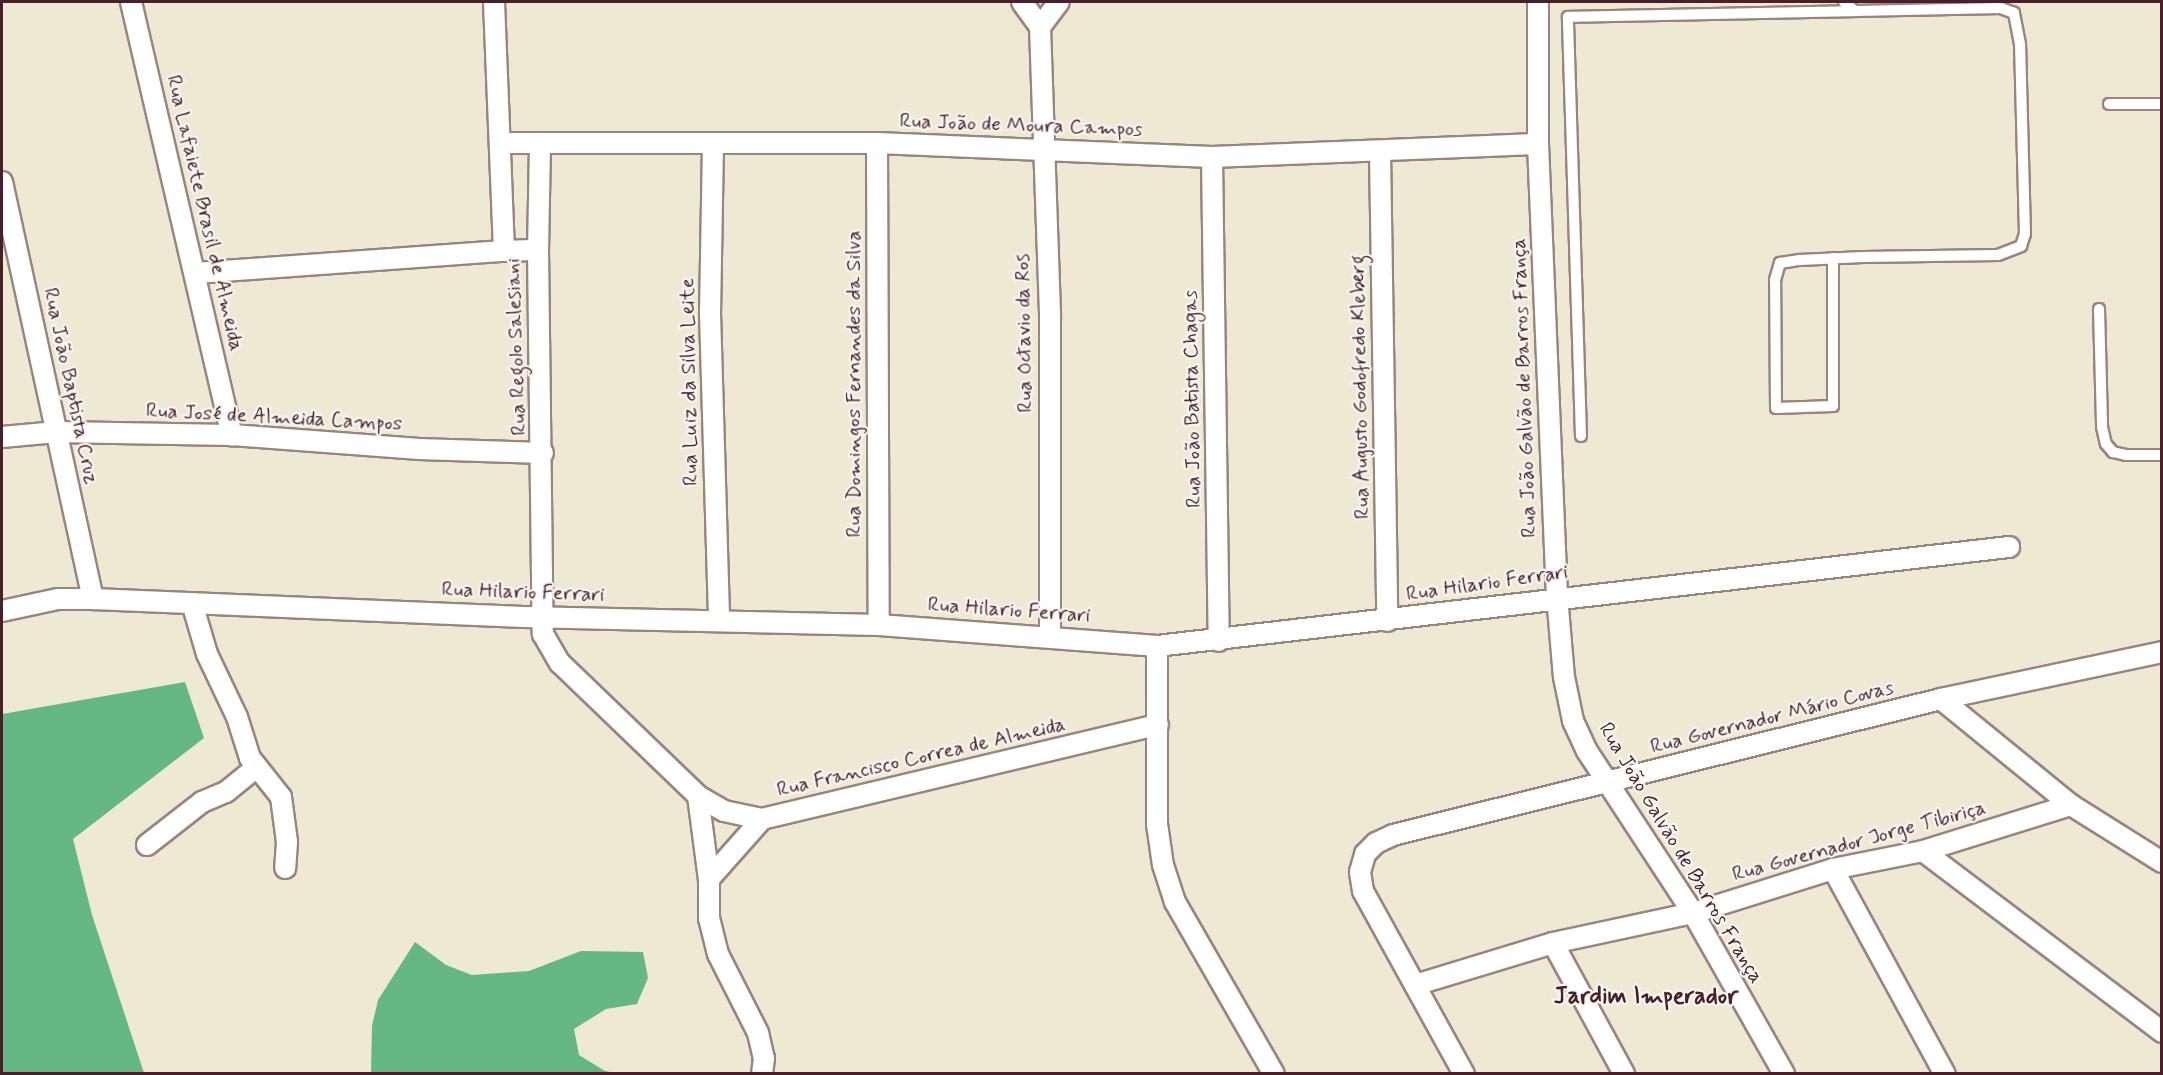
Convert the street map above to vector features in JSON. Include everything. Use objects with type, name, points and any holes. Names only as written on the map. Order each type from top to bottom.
[{"type":"street","name":"Rua Lafaiete Brasil de Almeida","points":[[131,2],[232,435]]},
{"type":"street","name":"Rua Regolo Salesiani","points":[[494,2],[504,251],[538,250],[543,453],[541,617],[543,634],[560,663],[698,796]]},
{"type":"street","points":[[1022,2],[1040,27],[1059,2]]},
{"type":"street","name":"Rua João Galvão de Barros França","points":[[1538,2],[1538,144],[1557,596],[1564,677],[1573,721],[1607,783],[1693,913],[1784,1074]]},
{"type":"street","name":"Rua Octavio da Ros","points":[[1040,27],[1041,149],[1050,319],[1050,637]]},
{"type":"street","name":"Rua João de Moura Campos","points":[[501,143],[877,143],[1212,157],[1538,144]]},
{"type":"street","points":[[538,250],[540,143]]},
{"type":"street","name":"Rua Luiz da Silva Leite","points":[[713,143],[710,313],[718,621]]},
{"type":"street","name":"Rua Domingos Fernandes da Silva","points":[[877,143],[879,625]]},
{"type":"street","name":"Rua Augusto Godofredo Kleberg","points":[[1380,152],[1387,621]]},
{"type":"street","name":"Rua João Batista Chagas","points":[[1212,157],[1219,641]]},
{"type":"street","name":"Rua João Baptista Cruz","points":[[2,182],[93,599]]},
{"type":"street","points":[[195,273],[504,251]]},
{"type":"street","name":"Rua José de Almeida Campos","points":[[2,437],[57,432],[232,435],[419,449],[543,453]]},
{"type":"street","name":"Rua Hilario Ferrari","points":[[2,611],[58,599],[93,599],[541,617],[879,625],[1157,645],[1219,641],[1387,621],[1557,596],[2009,547]]},
{"type":"street","points":[[192,603],[207,654],[256,768],[281,797],[287,842],[285,868]]},
{"type":"street","points":[[1157,645],[1157,824],[1162,865],[1175,902],[1274,1074]]},
{"type":"street","name":"Rua Governador Mário Covas","points":[[1415,985],[1363,891],[1360,872],[1365,854],[1376,843],[1393,835],[1941,699],[2162,652]]},
{"type":"street","points":[[1941,699],[2071,805],[2160,857]]},
{"type":"street","name":"Rua Francisco Correa de Almeida","points":[[698,796],[724,811],[762,819],[1158,726]]},
{"type":"street","points":[[147,845],[202,802],[226,792],[256,768]]},
{"type":"street","points":[[698,796],[709,879],[709,918],[718,954],[758,1033],[764,1058],[762,1074]]},
{"type":"street","name":"Rua Governador Jorge Tibiriça","points":[[1415,985],[1552,943],[1693,913],[1833,869],[1923,851],[2071,805]]},
{"type":"street","points":[[709,879],[762,819]]},
{"type":"street","points":[[1923,851],[2162,1032]]},
{"type":"street","points":[[1833,869],[1945,1074]]},
{"type":"street","points":[[1552,943],[1624,1074]]},
{"type":"street","points":[[1415,985],[1464,1074]]},
{"type":"lane","points":[[1844,2],[1855,11]]},
{"type":"lane","points":[[1581,436],[1568,17],[2001,8],[2014,13],[2020,44],[2025,234],[2022,246],[1998,255],[1833,258],[1780,263],[1776,270],[1776,408],[1833,406],[1833,258]]},
{"type":"lane","points":[[2109,104],[2162,104]]},
{"type":"lane","points":[[2099,309],[2102,427],[2106,444],[2113,452],[2126,455],[2162,455]]},
{"type":"green space","points":[[185,682],[204,738],[73,839],[92,915],[144,1073],[2,1073],[2,714]]},
{"type":"green space","points":[[415,942],[446,965],[472,975],[529,971],[581,951],[643,952],[648,978],[637,1004],[606,1009],[574,1029],[579,1055],[605,1071],[617,1073],[371,1073],[372,1026],[378,1000]]},
{"type":"district","name":"Jardim Imperador","points":[[1646,997]]}]
